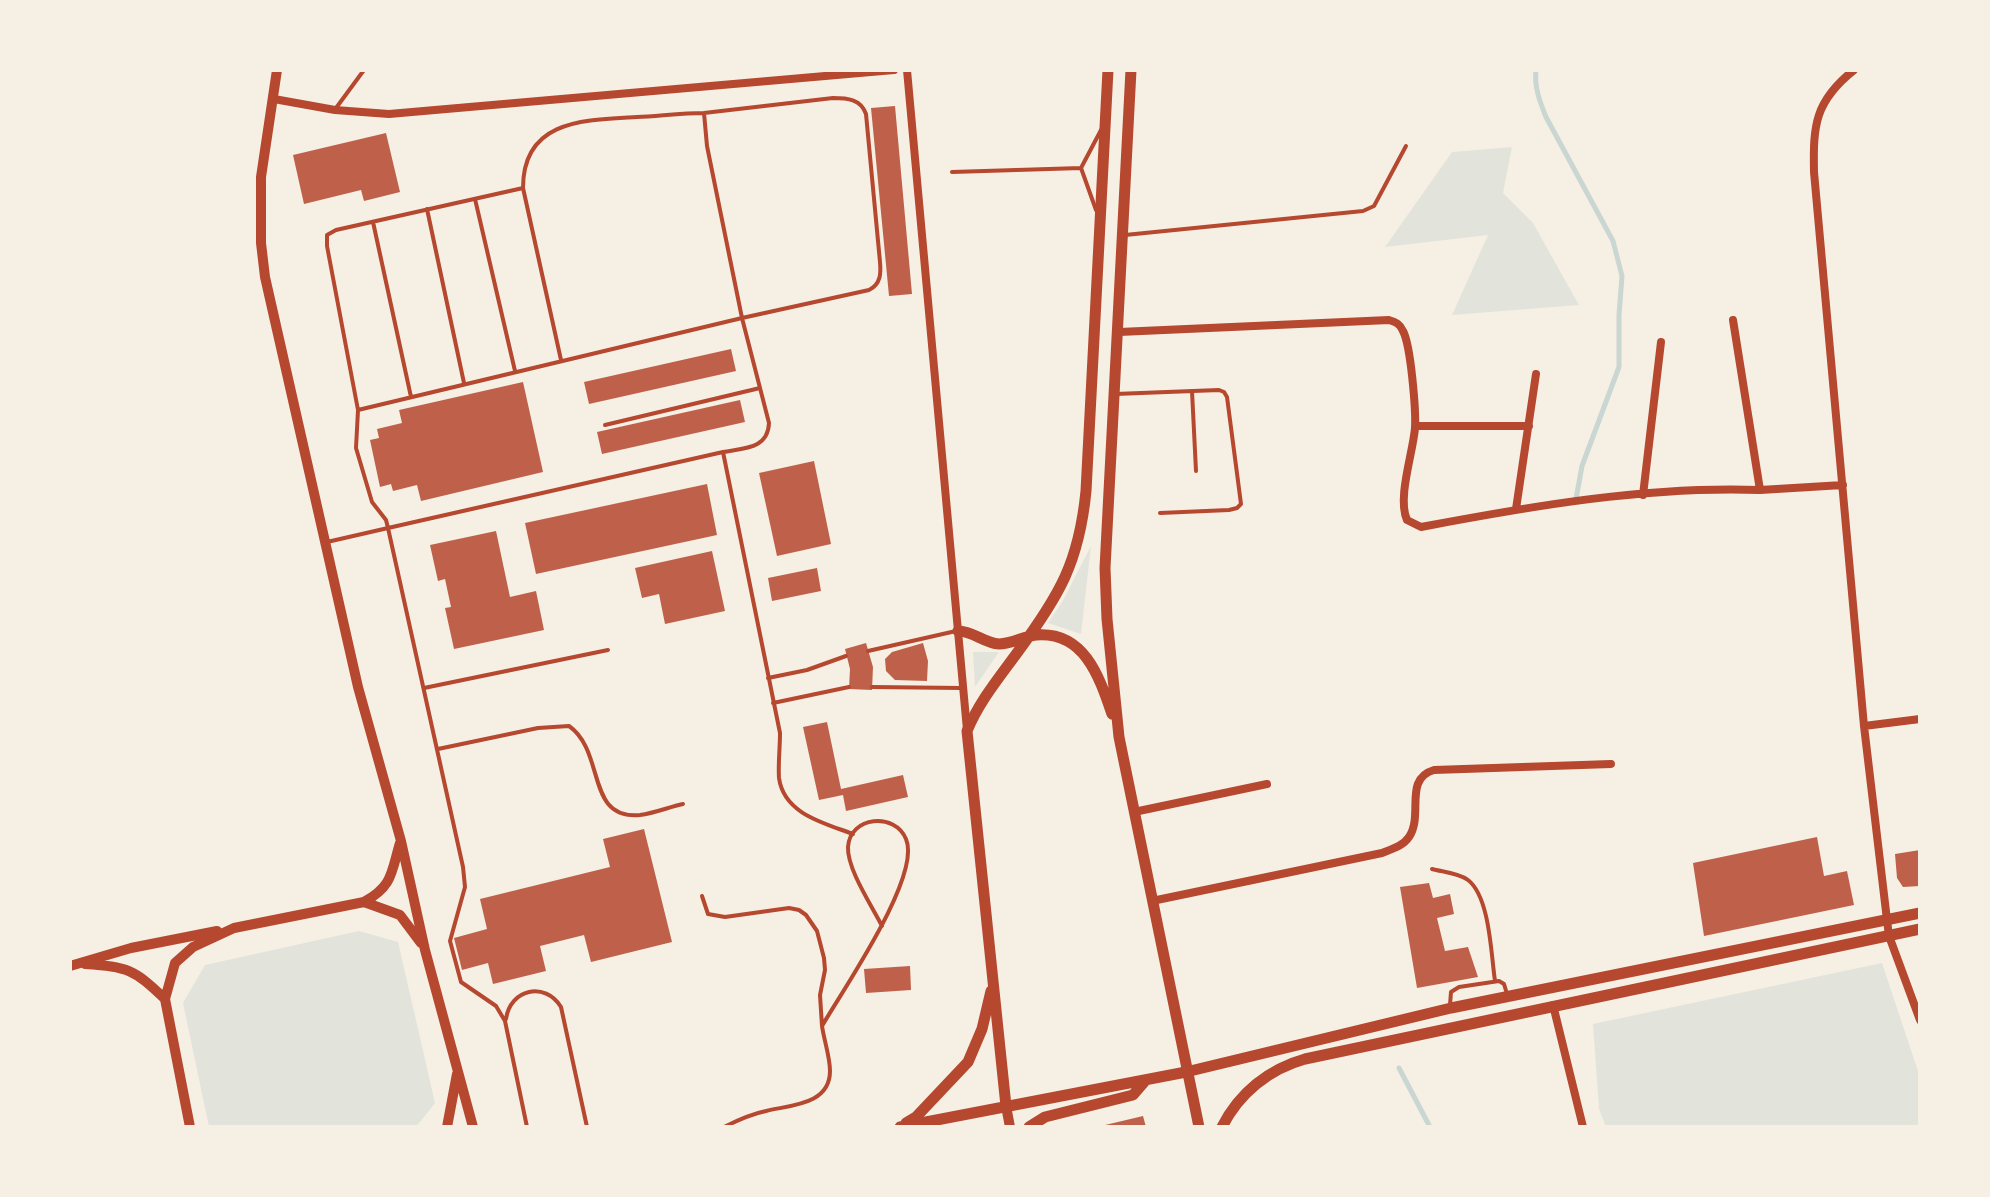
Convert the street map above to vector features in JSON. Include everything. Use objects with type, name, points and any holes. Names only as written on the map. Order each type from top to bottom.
[{"type":"main road","points":[[1006,1106],[967,731],[981,703],[1030,636],[1064,582],[1082,533],[1108,70]]},
{"type":"main road","points":[[1131,70],[1105,568],[1107,619],[1119,737],[1199,1127]]},
{"type":"main road","points":[[958,631],[1001,644],[1030,636],[1065,638],[1082,651],[1101,684],[1119,737]]},
{"type":"main road","points":[[899,1127],[1186,1072],[1451,1008],[1920,913]]},
{"type":"main road","points":[[1222,1127],[1255,1085],[1284,1065],[1553,1005],[1920,929]]},
{"type":"main road","points":[[899,1127],[916,1117],[968,1062],[982,1029],[993,982]]},
{"type":"main road","points":[[1029,1127],[1045,1117],[1133,1095],[1147,1080]]},
{"type":"street","points":[[277,70],[261,177],[261,243],[274,318],[358,687],[401,841],[425,950],[473,1127]]},
{"type":"street","points":[[274,99],[335,110],[389,114],[894,70]]},
{"type":"street","points":[[907,70],[967,731]]},
{"type":"street","points":[[1854,70],[1837,83],[1816,118],[1814,172],[1864,726],[1887,920],[1889,936],[1920,1020]]},
{"type":"street","points":[[1119,332],[1389,320],[1401,326],[1405,334],[1415,426],[1403,506],[1407,520],[1421,527],[1516,509],[1643,495],[1843,485]]},
{"type":"street","points":[[1733,320],[1760,490]]},
{"type":"street","points":[[1643,495],[1661,342]]},
{"type":"street","points":[[1516,509],[1536,374]]},
{"type":"street","points":[[1415,426],[1529,426]]},
{"type":"street","points":[[1864,726],[1920,719]]},
{"type":"street","points":[[1152,901],[1382,853],[1401,845],[1413,830],[1417,783],[1425,773],[1611,764]]},
{"type":"street","points":[[1134,812],[1267,784]]},
{"type":"street","points":[[74,965],[131,948],[364,902],[387,886],[401,841]]},
{"type":"street","points":[[364,902],[400,915],[425,950]]},
{"type":"street","points":[[190,1127],[165,999],[175,963],[193,947],[234,928]]},
{"type":"street","points":[[74,965],[128,969],[139,974],[165,999]]},
{"type":"street","points":[[1553,1005],[1583,1127]]},
{"type":"street","points":[[447,1127],[458,1068]]},
{"type":"street","points":[[1006,1106],[1010,1127]]},
{"type":"lane","points":[[335,110],[364,70]]},
{"type":"lane","points":[[358,410],[876,286],[880,262],[866,114],[861,105],[843,98],[704,113],[587,119],[562,127],[535,146],[526,166],[523,188],[561,360]]},
{"type":"lane","points":[[327,542],[755,446],[764,441],[769,434],[769,423],[742,318],[707,146],[704,113]]},
{"type":"lane","points":[[1099,220],[1081,168],[1105,124]]},
{"type":"lane","points":[[1122,235],[1363,211],[1374,206],[1406,146]]},
{"type":"lane","points":[[952,172],[1081,168]]},
{"type":"lane","points":[[523,188],[336,230],[327,235],[326,240],[358,410],[356,448],[372,502],[386,520],[464,875],[461,905],[450,941],[461,982],[496,1006],[505,1021],[527,1127]]},
{"type":"lane","points":[[475,199],[515,371]]},
{"type":"lane","points":[[427,209],[464,384]]},
{"type":"lane","points":[[373,222],[411,397]]},
{"type":"lane","points":[[605,425],[760,388]]},
{"type":"lane","points":[[1115,394],[1219,390],[1227,397],[1241,504],[1229,510],[1160,513]]},
{"type":"lane","points":[[1192,391],[1196,471]]},
{"type":"lane","points":[[723,452],[780,733],[780,780],[783,791],[803,815],[853,834]]},
{"type":"lane","points":[[868,651],[958,631]]},
{"type":"lane","points":[[424,688],[608,650]]},
{"type":"lane","points":[[767,678],[807,670],[846,656]]},
{"type":"lane","points":[[773,703],[849,687]]},
{"type":"lane","points":[[872,687],[963,688]]},
{"type":"lane","points":[[438,749],[538,728],[569,726],[583,737],[599,787],[610,808],[619,814],[632,815],[683,804]]},
{"type":"lane","points":[[822,1026],[882,926],[904,876],[909,857],[908,842],[897,827],[879,820],[860,826],[848,843],[849,859],[882,926]]},
{"type":"lane","points":[[1432,869],[1469,880],[1478,892],[1485,913],[1495,981]]},
{"type":"lane","points":[[702,896],[705,909],[713,917],[774,909],[799,910],[817,931],[824,958],[820,995],[830,1075],[819,1095],[806,1103],[751,1115],[724,1127]]},
{"type":"lane","points":[[1451,1008],[1450,995],[1456,988],[1495,981],[1504,984],[1508,996]]},
{"type":"lane","points":[[505,1021],[512,1002],[519,995],[539,991],[557,1000],[587,1127]]},
{"type":"shaded area","points":[[1512,147],[1503,193],[1533,223],[1579,305],[1452,315],[1488,235],[1385,247],[1452,152]]},
{"type":"shaded area","points":[[1091,546],[1081,634],[1048,623]]},
{"type":"shaded area","points":[[973,652],[999,652],[975,687]]},
{"type":"shaded area","points":[[359,931],[398,942],[435,1103],[416,1127],[209,1127],[183,1003],[205,965]]},
{"type":"shaded area","points":[[1882,963],[1920,1077],[1920,1127],[1606,1127],[1599,1109],[1593,1024]]},
{"type":"building","points":[[895,106],[912,294],[889,296],[871,108]]},
{"type":"building","points":[[386,133],[400,192],[364,201],[361,190],[304,204],[293,155]]},
{"type":"building","points":[[731,349],[736,371],[589,404],[584,382]]},
{"type":"building","points":[[523,382],[543,472],[421,501],[417,485],[393,491],[391,484],[380,487],[370,440],[379,438],[377,429],[402,423],[399,410]]},
{"type":"building","points":[[740,400],[745,422],[602,454],[597,432]]},
{"type":"building","points":[[814,461],[831,544],[777,556],[759,473]]},
{"type":"building","points":[[707,484],[717,535],[536,574],[525,523]]},
{"type":"building","points":[[496,531],[510,597],[536,591],[544,630],[454,649],[445,608],[451,607],[445,579],[438,581],[430,545]]},
{"type":"building","points":[[712,551],[725,611],[665,624],[659,594],[642,598],[635,568]]},
{"type":"building","points":[[817,568],[821,591],[772,601],[768,578]]},
{"type":"building","points":[[866,643],[873,667],[872,690],[849,689],[850,669],[845,649]]},
{"type":"building","points":[[923,643],[928,661],[927,681],[895,680],[886,671],[885,659],[892,652]]},
{"type":"building","points":[[827,722],[841,789],[903,775],[908,797],[846,811],[843,795],[819,800],[803,727]]},
{"type":"building","points":[[644,829],[672,942],[591,962],[584,935],[540,946],[546,971],[493,984],[488,963],[462,970],[454,938],[487,929],[480,899],[610,867],[603,839]]},
{"type":"building","points":[[1817,837],[1824,876],[1847,871],[1854,905],[1704,936],[1693,863]]},
{"type":"building","points":[[1920,850],[1920,886],[1903,887],[1897,878],[1895,854]]},
{"type":"building","points":[[1429,883],[1433,898],[1450,894],[1454,914],[1437,918],[1445,951],[1468,947],[1478,977],[1417,988],[1400,887]]},
{"type":"building","points":[[910,966],[911,990],[866,993],[864,969]]},
{"type":"building","points":[[1143,1116],[1146,1127],[1101,1127],[1101,1126]]},
{"type":"waterway","points":[[1536,70],[1537,88],[1546,117],[1613,241],[1622,276],[1619,367],[1582,466],[1576,499]]},
{"type":"waterway","points":[[1399,1068],[1430,1127]]}]
